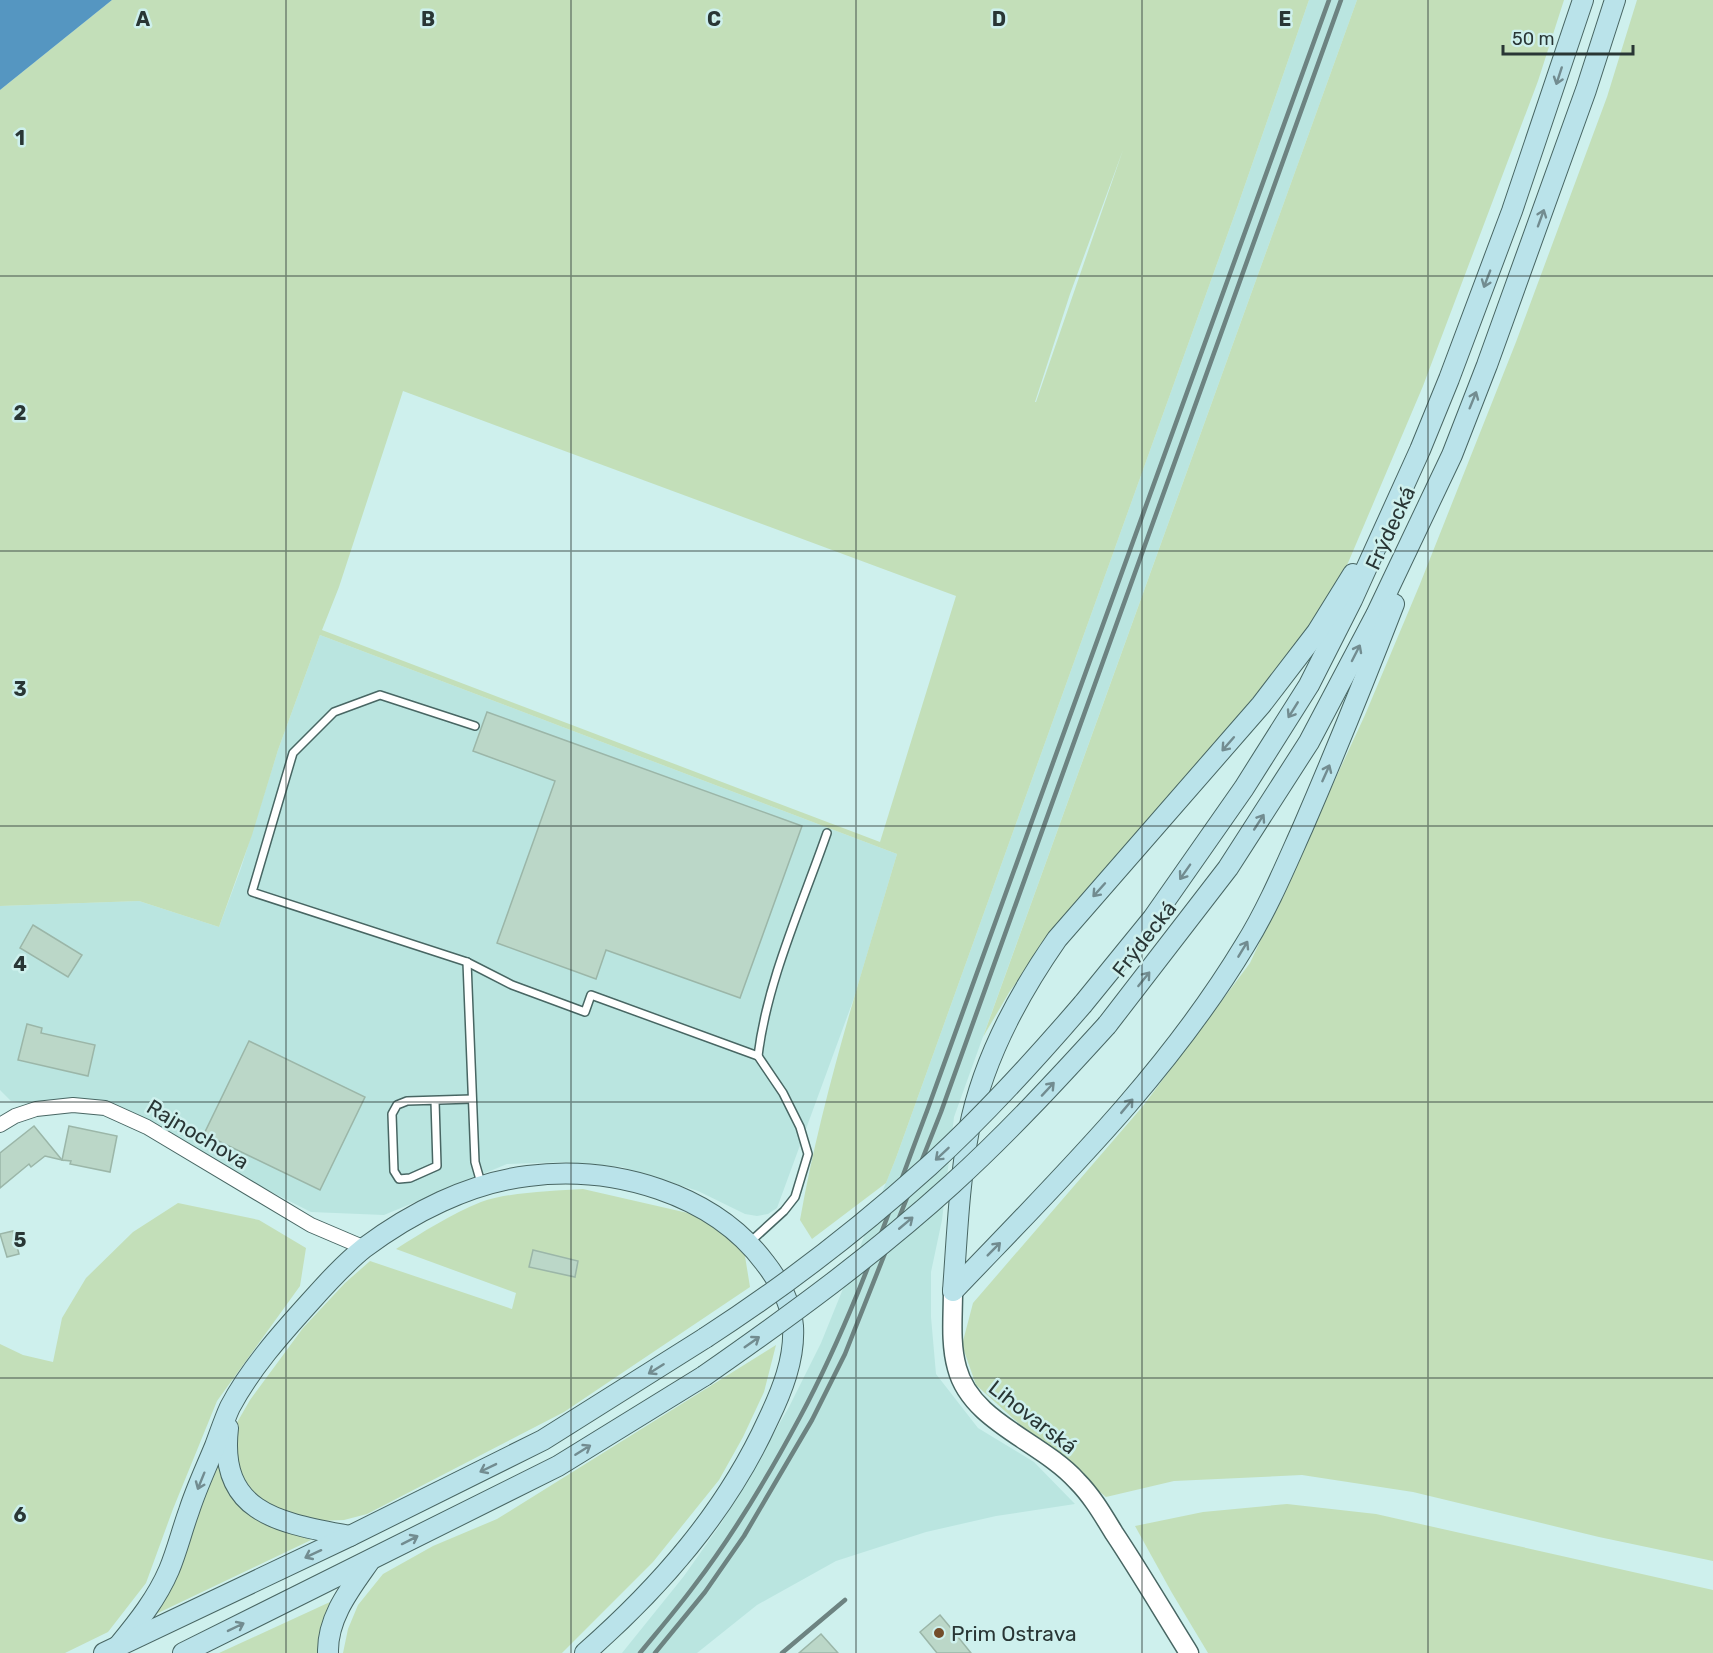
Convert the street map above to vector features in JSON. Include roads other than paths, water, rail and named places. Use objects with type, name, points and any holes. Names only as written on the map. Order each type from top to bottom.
[{"type":"main road","name":"Frýdecká","points":[[111,1649],[350,1536],[543,1440],[705,1338],[767,1296],[828,1250],[928,1167],[991,1106],[1083,1004],[1159,909],[1244,788],[1309,685],[1352,600],[1420,450],[1512,211],[1583,0]]},
{"type":"main road","name":"Frýdecká","points":[[183,1653],[558,1466],[705,1376],[823,1291],[950,1186],[1029,1110],[1107,1024],[1228,868],[1309,742],[1376,615],[1452,455],[1521,274],[1616,0]]},
{"type":"main road","points":[[954,1290],[964,1163],[969,1129],[1000,1040],[1045,956],[1080,910],[1262,705],[1317,632],[1352,574],[1420,450]]},
{"type":"main road","points":[[954,1290],[1069,1171],[1135,1098],[1184,1036],[1247,942],[1279,881],[1342,738],[1452,455]]},
{"type":"main road","points":[[111,1649],[153,1601],[170,1569],[189,1510],[230,1407],[257,1366],[321,1290],[364,1248],[431,1207],[482,1186],[529,1175],[554,1174],[605,1177],[664,1191],[690,1201],[725,1222],[749,1243],[777,1280],[786,1300],[793,1338],[791,1355],[778,1396],[749,1459],[710,1520],[658,1582],[585,1653]]},
{"type":"main road","points":[[230,1407],[226,1441],[227,1464],[233,1480],[247,1500],[264,1513],[287,1523],[350,1536]]},
{"type":"main road","points":[[328,1653],[329,1634],[335,1617],[370,1561]]},
{"type":"street","name":"Rajnochova","points":[[0,1125],[15,1116],[36,1109],[73,1105],[105,1108],[147,1127],[311,1226],[364,1248]]},
{"type":"street","name":"Lihovarská","points":[[954,1290],[954,1354],[959,1376],[971,1398],[983,1411],[1052,1457],[1077,1481],[1128,1554],[1189,1653]]},
{"type":"lane","points":[[475,726],[380,695],[334,711],[293,753],[252,892],[467,962],[512,985],[585,1012],[591,995],[758,1056],[783,1094],[800,1127],[808,1154],[795,1197],[784,1211],[749,1243]]},
{"type":"lane","points":[[758,1056],[762,1024],[770,995],[827,833]]},
{"type":"lane","points":[[467,962],[475,1162],[482,1186]]},
{"type":"lane","points":[[435,1101],[437,1166],[411,1178],[399,1179],[394,1171],[393,1111],[403,1102],[435,1101],[472,1100]]},
{"type":"water","points":[[0,0],[112,0],[0,90]]},
{"type":"railway","points":[[640,1653],[709,1566],[750,1504],[800,1417],[853,1305],[927,1111],[1329,0]]},
{"type":"railway","points":[[655,1653],[705,1592],[744,1536],[812,1420],[845,1354],[941,1112],[1341,0]]},
{"type":"railway","points":[[782,1653],[845,1600]]},
{"type":"place","name":"Prim Ostrava","points":[[939,1633]]}]
